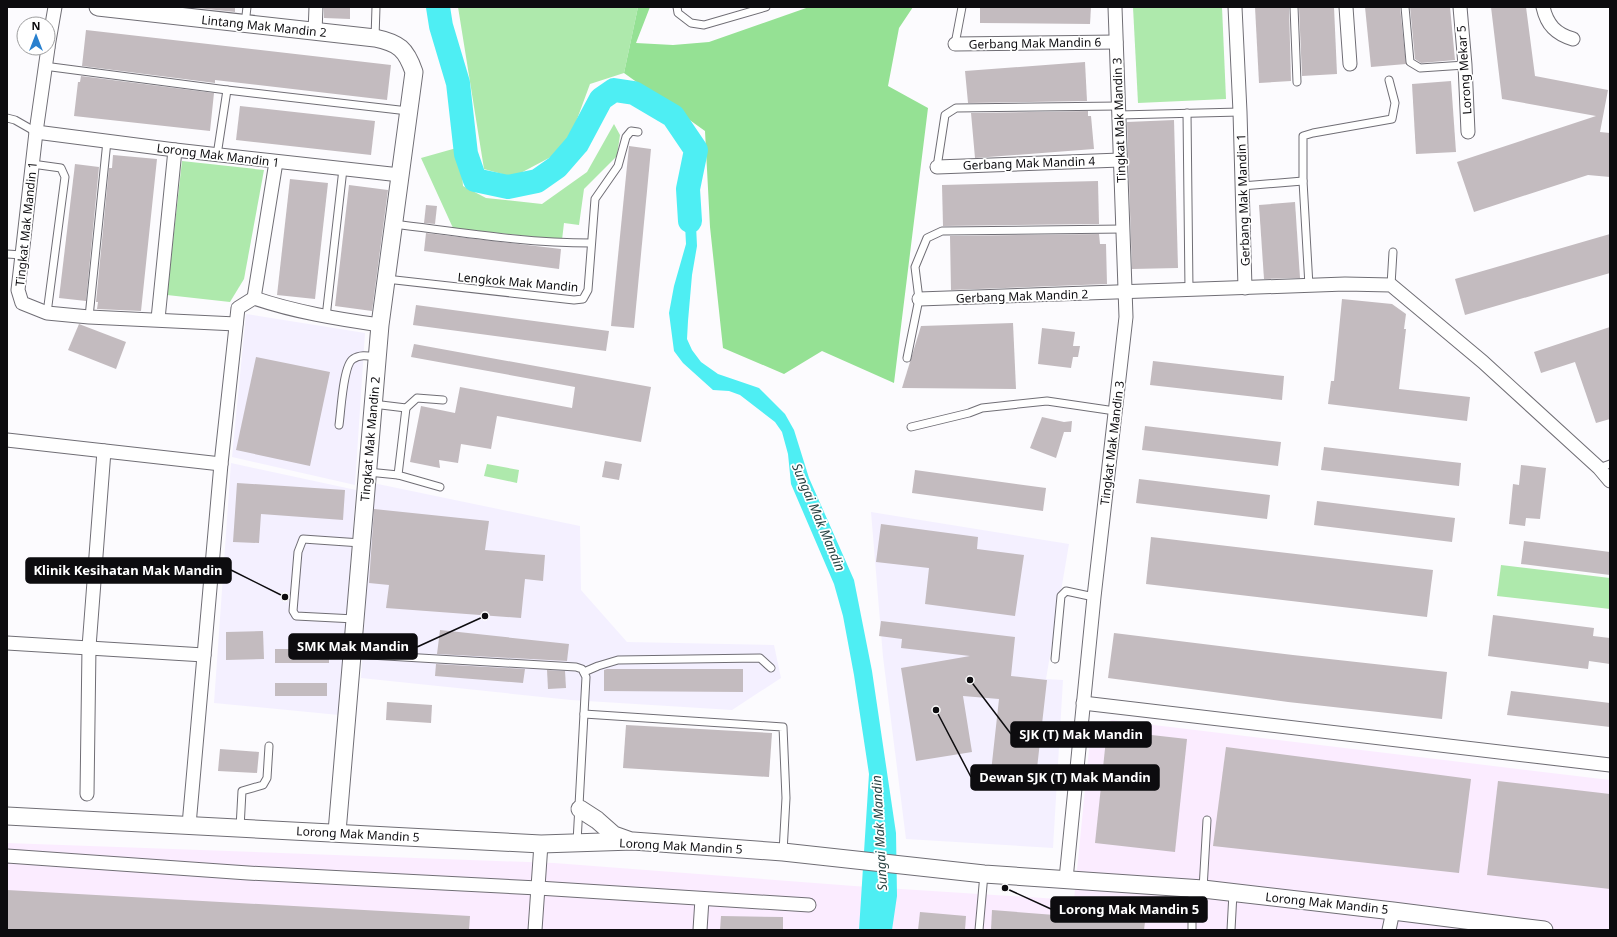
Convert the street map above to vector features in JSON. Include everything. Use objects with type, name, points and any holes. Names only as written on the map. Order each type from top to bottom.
[{"type":"street","name":"Lintang Mak Mandin 2","points":[[98,7],[375,38],[390,41],[403,49]]},
{"type":"street","points":[[315,32],[316,7]]},
{"type":"street","name":"Tingkat Mak Mandin 3","points":[[1066,879],[1094,597],[1126,317],[1114,7]]},
{"type":"street","name":"Gerbang Mak Mandin 1","points":[[1234,7],[1240,112],[1245,288]]},
{"type":"street","points":[[1346,7],[1350,64]]},
{"type":"street","name":"Lorong Mekar 5","points":[[1460,7],[1465,65],[1468,132]]},
{"type":"street","points":[[1543,7],[1546,19],[1552,29],[1563,36],[1573,39]]},
{"type":"street","name":"Gerbang Mak Mandin 6","points":[[955,44],[1116,42]]},
{"type":"street","name":"Tingkat Mak Mandin 2","points":[[337,832],[380,325],[414,72],[410,58],[403,49]]},
{"type":"street","name":"Tingkat Mak Mandin 1","points":[[46,56],[18,290],[22,304],[47,313],[89,317],[158,319],[236,324]]},
{"type":"street","name":"Lorong Mak Mandin 1","points":[[36,132],[343,170],[400,175]]},
{"type":"street","points":[[158,319],[175,150]]},
{"type":"street","name":"Gerbang Mak Mandin 4","points":[[937,167],[1120,160]]},
{"type":"street","points":[[189,825],[221,464],[238,308],[254,298],[276,162]]},
{"type":"street","name":"Gerbang Mak Mandin 2","points":[[919,299],[1345,284],[1391,285]]},
{"type":"street","points":[[1391,285],[1605,466],[1610,481]]},
{"type":"street","points":[[254,298],[275,305],[326,317],[380,325]]},
{"type":"street","points":[[7,440],[221,464]]},
{"type":"street","points":[[87,794],[89,647],[104,451]]},
{"type":"street","points":[[7,643],[204,655]]},
{"type":"street","points":[[1083,703],[1610,765]]},
{"type":"street","points":[[580,809],[597,820],[614,835],[633,842]]},
{"type":"street","name":"Lorong Mak Mandin 5","points":[[7,816],[337,832],[541,844],[577,842],[633,842],[783,852],[984,874],[1198,889],[1393,911],[1512,928],[1544,930]]},
{"type":"street","points":[[535,930],[541,844]]},
{"type":"street","points":[[7,856],[248,873],[538,888],[808,905]]},
{"type":"street","points":[[700,930],[702,899]]},
{"type":"street","points":[[1389,930],[1393,911]]},
{"type":"lane","points":[[245,24],[247,7]]},
{"type":"lane","points":[[375,38],[376,7]]},
{"type":"lane","points":[[677,7],[678,13],[691,23],[704,25],[766,7]]},
{"type":"lane","points":[[955,44],[962,7]]},
{"type":"lane","points":[[1294,7],[1297,82]]},
{"type":"lane","points":[[1405,7],[1410,62],[1420,68],[1465,65]]},
{"type":"lane","points":[[44,66],[227,90],[408,111]]},
{"type":"lane","points":[[1309,286],[1303,181],[1303,136],[1392,119],[1395,103],[1389,80]]},
{"type":"lane","points":[[217,155],[227,90]]},
{"type":"lane","points":[[937,167],[945,115],[956,108],[1187,113],[1240,112]]},
{"type":"lane","points":[[1187,113],[1189,290]]},
{"type":"lane","points":[[7,118],[15,120],[36,132]]},
{"type":"lane","name":"Lengkok Mak Mandin","points":[[386,279],[574,300],[583,299],[588,290],[595,199],[618,166],[626,137],[631,131],[638,132]]},
{"type":"lane","points":[[89,317],[107,141]]},
{"type":"lane","points":[[32,164],[61,168],[65,177],[47,313]]},
{"type":"lane","points":[[326,317],[343,170]]},
{"type":"lane","points":[[1242,186],[1303,181]]},
{"type":"lane","points":[[394,224],[512,239],[564,243],[591,243]]},
{"type":"lane","points":[[907,358],[919,299],[915,267],[927,238],[942,231],[1123,229]]},
{"type":"lane","points":[[1391,285],[1393,252]]},
{"type":"lane","points":[[7,254],[22,255]]},
{"type":"lane","points":[[339,425],[346,367],[352,359],[361,355],[377,357]]},
{"type":"lane","points":[[398,475],[406,408],[417,398],[443,400]]},
{"type":"lane","points":[[911,427],[969,413],[982,408],[1047,401],[1115,411]]},
{"type":"lane","points":[[373,404],[406,408]]},
{"type":"lane","points":[[368,472],[398,475],[440,487]]},
{"type":"lane","points":[[355,619],[296,616],[293,611],[298,552],[303,539],[361,543]]},
{"type":"lane","points":[[1055,659],[1062,596],[1066,591],[1094,597]]},
{"type":"lane","points":[[352,654],[576,667],[582,669],[586,677],[577,842]]},
{"type":"lane","points":[[584,672],[618,660],[760,658],[772,668]]},
{"type":"lane","points":[[584,714],[783,727],[786,798],[783,852]]},
{"type":"lane","points":[[240,828],[242,791],[263,785],[267,778],[269,746]]},
{"type":"lane","points":[[1192,930],[1207,820]]},
{"type":"lane","points":[[979,930],[984,874]]},
{"type":"lane","points":[[1231,930],[1233,893]]},
{"type":"shaded area","points":[[246,314],[365,333],[355,485],[232,457]]},
{"type":"shaded area","points":[[231,463],[356,490],[339,715],[214,703]]},
{"type":"shaded area","points":[[373,483],[580,526],[581,590],[627,642],[774,645],[781,678],[732,710],[571,700],[361,678]]},
{"type":"shaded area","points":[[871,512],[1069,544],[1046,679],[1063,680],[1053,848],[906,839],[883,657]]},
{"type":"shaded area","points":[[1112,720],[1610,780],[1610,930],[7,930],[7,843],[554,863],[854,886],[1074,900],[1091,730]]},
{"type":"green space","points":[[458,7],[638,7],[624,73],[590,84],[566,149],[513,177],[484,169]]},
{"type":"green space","points":[[638,7],[650,7],[636,43],[673,45],[709,42],[809,7],[913,7],[899,28],[888,86],[928,108],[894,383],[822,351],[784,374],[723,348],[710,227],[705,131],[624,73]]},
{"type":"green space","points":[[1133,7],[1222,7],[1226,99],[1138,103]]},
{"type":"green space","points":[[614,124],[620,135],[617,156],[584,189],[579,225],[564,223],[562,240],[453,228],[421,158],[460,147],[463,186],[486,198],[542,204],[587,172]]},
{"type":"green space","points":[[182,161],[264,170],[244,279],[230,302],[167,295]]},
{"type":"green space","points":[[487,464],[519,470],[517,483],[484,476]]},
{"type":"green space","points":[[1501,565],[1610,578],[1610,609],[1497,596]]},
{"type":"water","points":[[688,189],[695,204],[697,246],[692,275],[687,339],[692,350],[701,362],[718,374],[759,388],[785,414],[794,430],[809,478],[854,580],[872,671],[896,833],[897,896],[892,930],[859,930],[869,774],[854,675],[843,616],[834,584],[791,484],[788,454],[782,432],[775,422],[740,395],[729,391],[713,390],[683,363],[674,351],[669,313],[674,286],[686,244],[684,205]]},
{"type":"building","points":[[188,7],[235,7],[235,12]]},
{"type":"building","points":[[324,7],[350,7],[350,19],[324,18]]},
{"type":"building","points":[[980,7],[1091,7],[1090,24],[980,23]]},
{"type":"building","points":[[1255,7],[1289,7],[1291,81],[1259,83]]},
{"type":"building","points":[[1299,7],[1334,7],[1337,74],[1302,76]]},
{"type":"building","points":[[1365,7],[1400,7],[1406,64],[1371,67]]},
{"type":"building","points":[[1410,7],[1450,7],[1455,60],[1421,63],[1415,59]]},
{"type":"building","points":[[1491,7],[1526,7],[1535,76],[1608,90],[1600,132],[1610,133],[1610,177],[1588,175],[1474,212],[1457,162],[1596,116],[1502,99]]},
{"type":"building","points":[[86,30],[391,65],[387,100],[215,80],[215,83],[82,66]]},
{"type":"building","points":[[1085,62],[1087,101],[968,103],[965,71]]},
{"type":"building","points":[[81,76],[214,93],[210,131],[74,116],[78,82],[80,82]]},
{"type":"building","points":[[1451,81],[1456,152],[1416,154],[1412,84]]},
{"type":"building","points":[[240,106],[375,121],[371,155],[236,140]]},
{"type":"building","points":[[1088,111],[1088,116],[1091,116],[1094,149],[975,158],[971,113]]},
{"type":"building","points":[[1174,120],[1178,268],[1132,269],[1127,122]]},
{"type":"building","points":[[629,146],[651,149],[634,328],[611,326]]},
{"type":"building","points":[[113,155],[157,159],[141,311],[97,309],[98,302],[96,302],[109,168],[112,168]]},
{"type":"building","points":[[75,164],[99,167],[86,301],[59,298]]},
{"type":"building","points":[[290,179],[328,183],[315,299],[277,295]]},
{"type":"building","points":[[1098,181],[1099,224],[943,226],[942,185]]},
{"type":"building","points":[[349,185],[388,190],[372,311],[335,306]]},
{"type":"building","points":[[1295,202],[1300,278],[1264,279],[1259,205]]},
{"type":"building","points":[[426,205],[437,206],[435,224],[424,223]]},
{"type":"building","points":[[426,233],[561,249],[559,269],[424,251]]},
{"type":"building","points":[[1099,234],[1100,244],[1106,244],[1107,284],[951,290],[950,236]]},
{"type":"building","points":[[1610,234],[1610,273],[1465,315],[1455,279]]},
{"type":"building","points":[[1342,299],[1392,304],[1406,314],[1404,329],[1406,329],[1399,389],[1470,397],[1467,421],[1328,404],[1331,381],[1334,381]]},
{"type":"building","points":[[416,305],[609,331],[606,351],[413,325]]},
{"type":"building","points":[[1013,323],[1016,389],[902,388],[921,326]]},
{"type":"building","points":[[79,324],[126,342],[116,369],[68,350]]},
{"type":"building","points":[[1610,327],[1610,419],[1596,423],[1575,362],[1541,373],[1534,352]]},
{"type":"building","points":[[1042,328],[1075,332],[1073,346],[1080,346],[1078,357],[1073,357],[1071,368],[1038,364]]},
{"type":"building","points":[[414,344],[651,387],[641,442],[497,416],[491,449],[461,444],[458,463],[439,460],[440,468],[410,462],[421,406],[455,413],[460,387],[572,408],[575,387],[411,357]]},
{"type":"building","points":[[256,357],[330,372],[310,466],[236,450]]},
{"type":"building","points":[[1153,361],[1284,376],[1282,400],[1150,385]]},
{"type":"building","points":[[1042,417],[1064,422],[1072,421],[1071,432],[1064,432],[1056,458],[1030,448]]},
{"type":"building","points":[[1145,426],[1281,442],[1278,466],[1142,450]]},
{"type":"building","points":[[1324,447],[1461,463],[1459,486],[1321,470]]},
{"type":"building","points":[[605,461],[622,464],[619,480],[602,477]]},
{"type":"building","points":[[1521,465],[1546,468],[1540,519],[1526,518],[1525,526],[1509,524],[1513,484],[1519,485]]},
{"type":"building","points":[[915,470],[1046,488],[1043,511],[912,493]]},
{"type":"building","points":[[1139,479],[1270,495],[1267,519],[1136,503]]},
{"type":"building","points":[[237,483],[345,490],[343,520],[261,514],[259,543],[233,542]]},
{"type":"building","points":[[1317,501],[1455,518],[1452,542],[1314,525]]},
{"type":"building","points":[[374,509],[489,521],[485,550],[545,555],[543,581],[525,579],[521,618],[386,608],[389,585],[369,583]]},
{"type":"building","points":[[881,524],[978,537],[977,549],[1024,555],[1015,616],[925,604],[929,568],[876,562]]},
{"type":"building","points":[[1151,537],[1433,570],[1427,617],[1146,584]]},
{"type":"building","points":[[1524,541],[1610,552],[1610,575],[1521,564]]},
{"type":"building","points":[[1493,615],[1594,628],[1593,636],[1610,638],[1610,664],[1589,661],[1588,669],[1488,656]]},
{"type":"building","points":[[881,621],[1015,637],[1011,676],[1047,680],[1035,786],[990,781],[999,699],[963,696],[972,752],[916,761],[901,668],[970,656],[901,648],[902,639],[879,636]]},
{"type":"building","points":[[440,630],[569,644],[567,661],[437,654]]},
{"type":"building","points":[[263,631],[264,659],[226,660],[226,632]]},
{"type":"building","points":[[1114,633],[1447,672],[1442,719],[1288,702],[1108,678]]},
{"type":"building","points":[[275,649],[329,649],[329,663],[275,663]]},
{"type":"building","points":[[436,664],[525,669],[523,683],[435,676]]},
{"type":"building","points":[[743,669],[743,692],[604,691],[604,670]]},
{"type":"building","points":[[547,670],[565,671],[566,688],[548,689]]},
{"type":"building","points":[[275,683],[327,683],[327,696],[275,696]]},
{"type":"building","points":[[1511,691],[1610,703],[1610,727],[1507,715]]},
{"type":"building","points":[[387,702],[432,705],[431,723],[386,720]]},
{"type":"building","points":[[626,725],[772,733],[769,777],[623,768]]},
{"type":"building","points":[[1107,730],[1187,739],[1175,852],[1095,843]]},
{"type":"building","points":[[1226,747],[1471,779],[1459,873],[1213,846]]},
{"type":"building","points":[[220,749],[259,752],[257,773],[218,771]]},
{"type":"building","points":[[1498,781],[1610,794],[1610,889],[1487,875]]},
{"type":"building","points":[[7,890],[470,916],[469,930],[7,930]]},
{"type":"building","points":[[992,910],[1145,922],[1144,930],[991,930]]},
{"type":"building","points":[[920,912],[966,916],[965,930],[918,930]]},
{"type":"building","points":[[721,916],[783,917],[783,930],[720,930]]},
{"type":"waterway","name":"Sungai Mak Mandin","points":[[438,7],[441,26],[458,83],[466,154],[475,180],[508,187],[537,181],[557,167],[577,144],[601,99],[614,90],[634,93],[673,116],[696,150],[688,189],[690,221]]},
{"type":"place","name":"Klinik Kesihatan Mak Mandin","points":[[285,597]]},
{"type":"place","name":"SMK Mak Mandin","points":[[485,616]]},
{"type":"place","name":"SJK (T) Mak Mandin","points":[[970,680]]},
{"type":"place","name":"Dewan SJK (T) Mak Mandin","points":[[936,710]]},
{"type":"place","name":"Lorong Mak Mandin 5","points":[[1005,888]]}]
